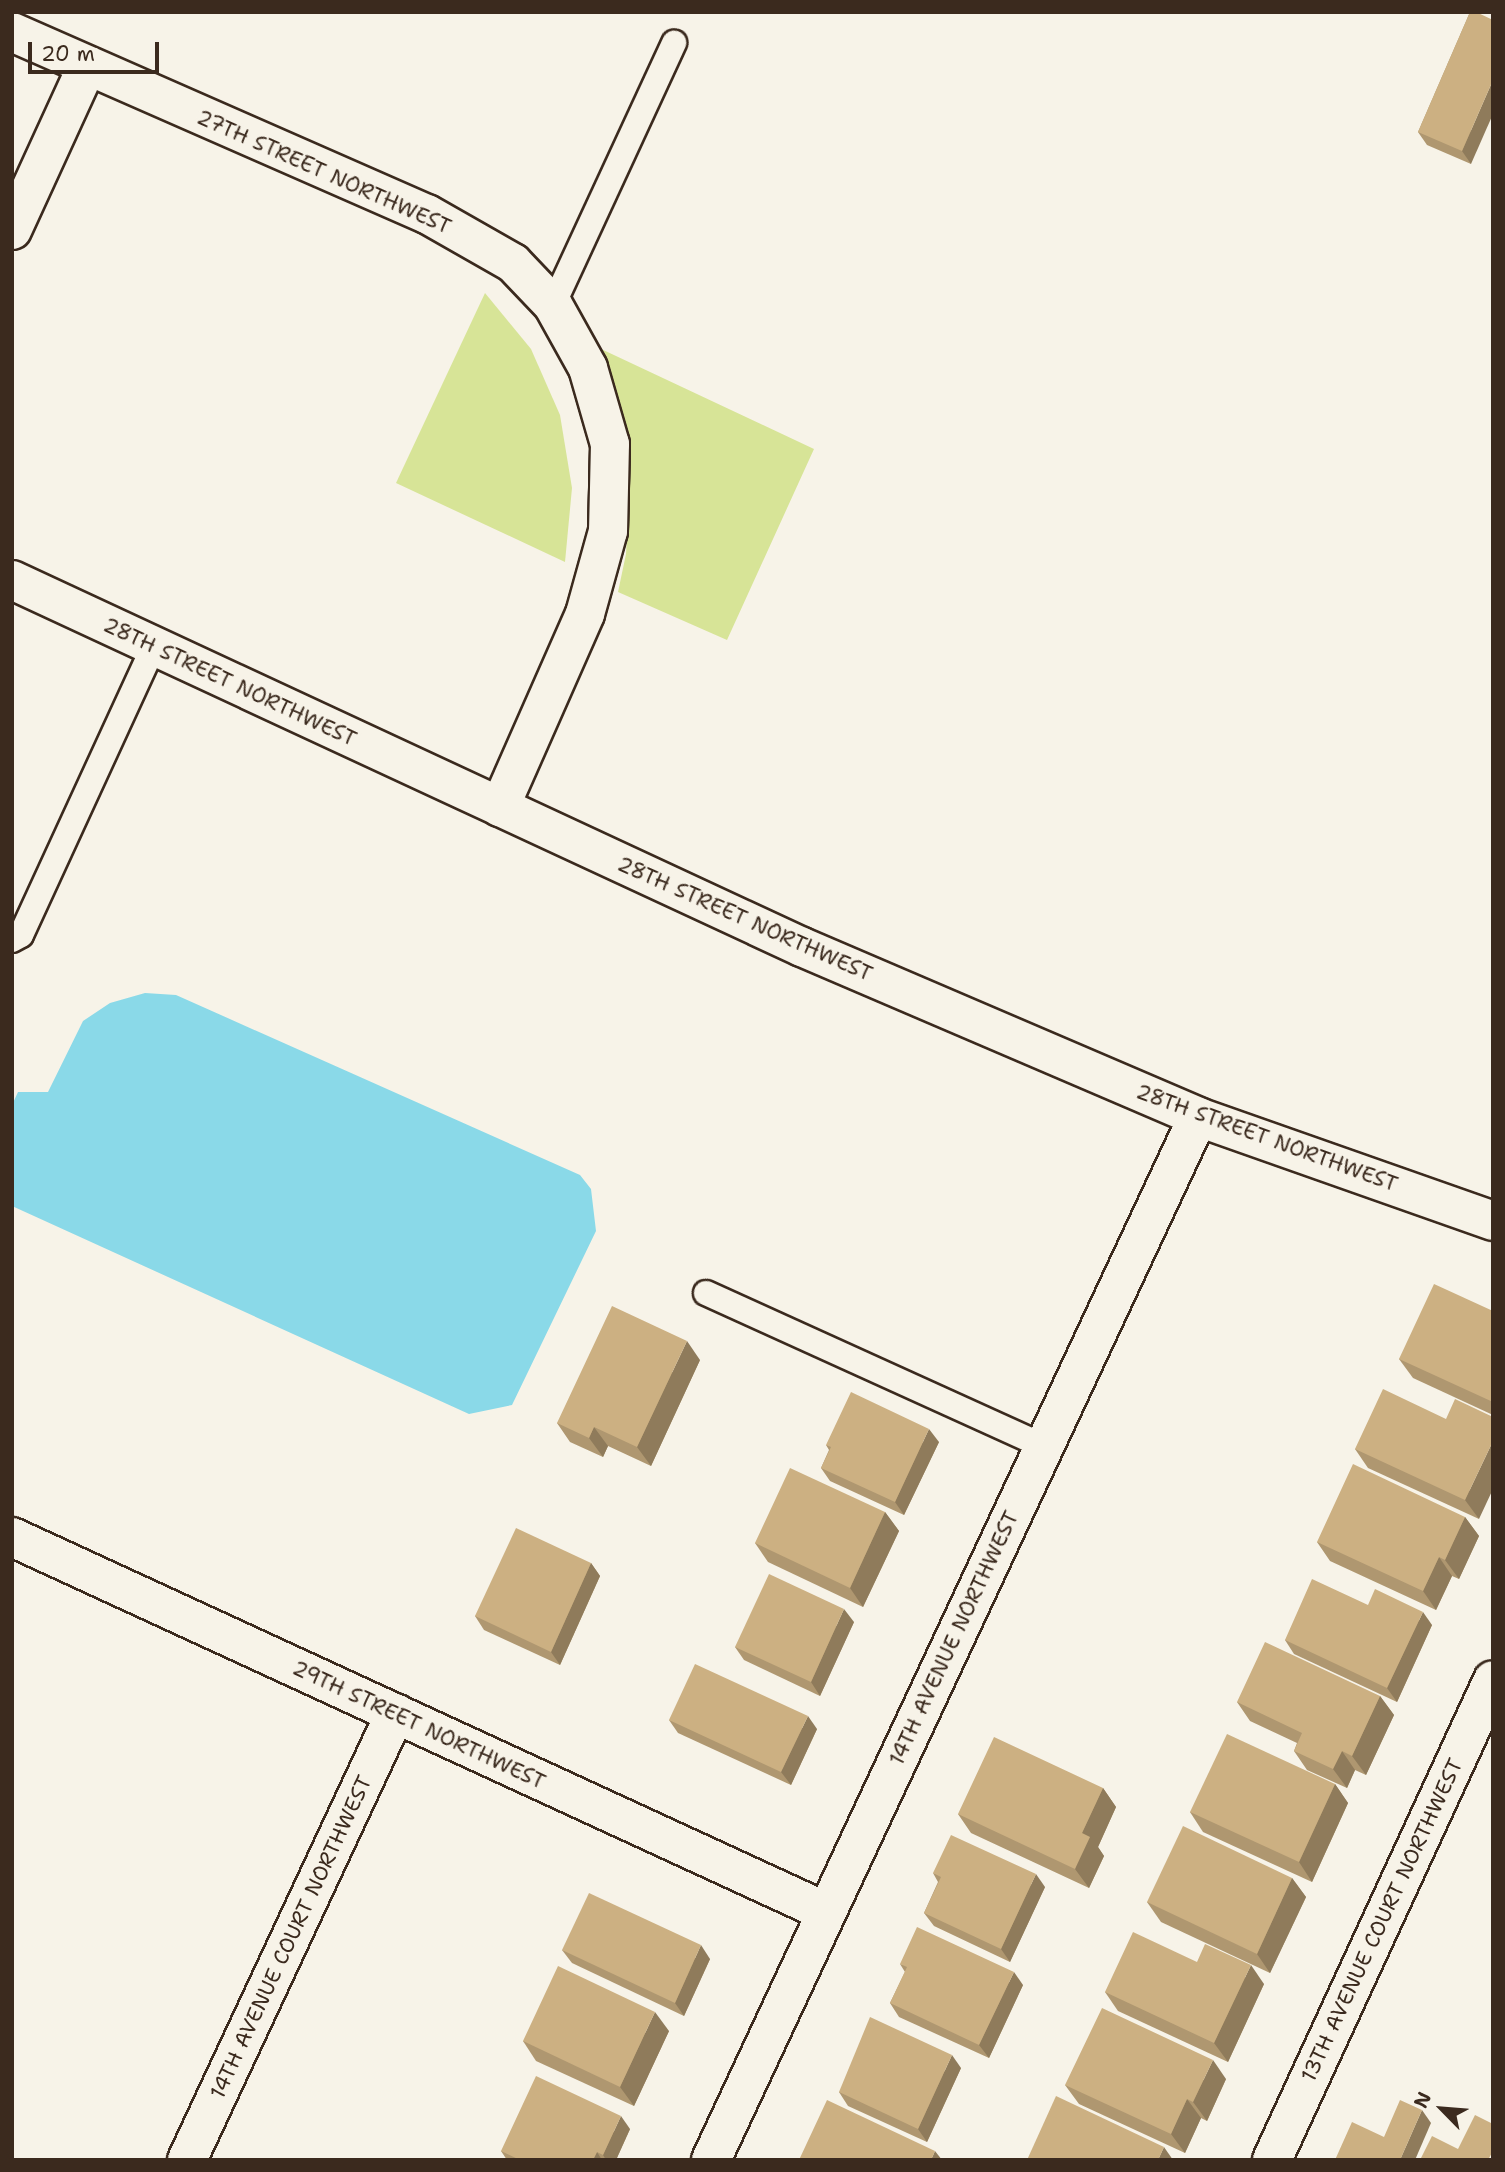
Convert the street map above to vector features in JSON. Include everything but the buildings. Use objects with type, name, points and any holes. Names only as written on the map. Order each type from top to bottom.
[{"type":"street","name":"27TH STREET NORTHWEST","points":[[12,32],[427,214],[513,264],[553,305],[589,368],[610,444],[608,531],[584,614],[500,807]]},
{"type":"street","points":[[12,230],[87,66]]},
{"type":"street","name":"28TH STREET NORTHWEST","points":[[12,580],[802,947],[1199,1117],[1493,1221]]},
{"type":"street","name":"14TH AVENUE NORTHWEST","points":[[711,2160],[1199,1117]]},
{"type":"street","name":"29TH STREET NORTHWEST","points":[[12,1537],[826,1912]]},
{"type":"street","name":"13TH AVENUE COURT NORTHWEST","points":[[1272,2160],[1493,1680]]},
{"type":"street","name":"14TH AVENUE COURT NORTHWEST","points":[[187,2160],[395,1713]]},
{"type":"lane","points":[[553,305],[674,43]]},
{"type":"lane","points":[[12,940],[21,935],[154,646]]},
{"type":"lane","points":[[706,1293],[1044,1446]]},
{"type":"green space","points":[[485,293],[531,349],[560,415],[572,488],[565,562],[396,483]]},
{"type":"green space","points":[[599,348],[814,449],[727,640],[618,592],[626,554],[630,477],[624,433]]},
{"type":"water","points":[[145,993],[176,995],[580,1175],[591,1189],[596,1231],[512,1405],[469,1414],[12,1206],[12,1105],[18,1092],[48,1092],[83,1021],[110,1003]]}]
